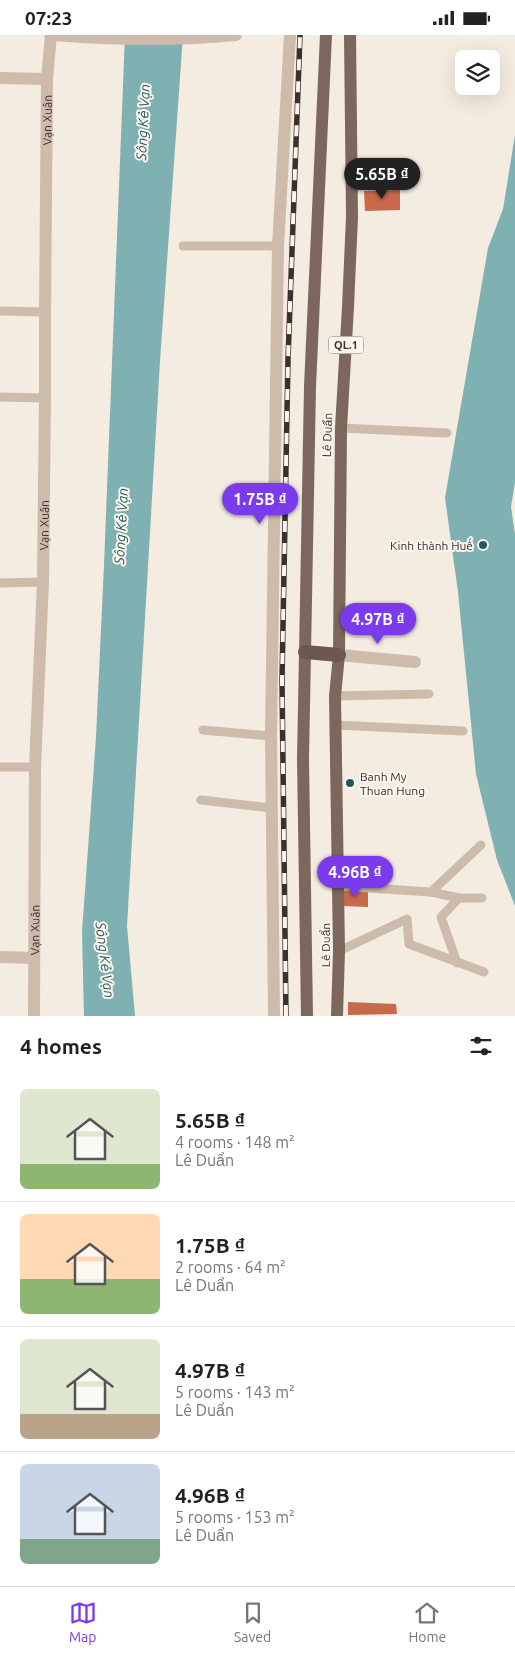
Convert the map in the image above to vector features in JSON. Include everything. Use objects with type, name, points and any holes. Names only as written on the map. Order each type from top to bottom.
[{"type":"highway","points":[[305,652],[339,655]]},
{"type":"main road","name":"Lê Duẩn","points":[[307,1016],[303,759],[310,387],[326,35]]},
{"type":"main road","name":"Lê Duẩn","points":[[337,1016],[339,951],[335,696],[339,655],[341,428],[352,217],[350,35]]},
{"type":"street","points":[[52,35],[108,39],[204,38],[236,35]]},
{"type":"street","name":"Vạn Xuân","points":[[34,1016],[35,767],[42,583],[47,79],[52,35]]},
{"type":"street","points":[[274,1016],[271,736],[278,246],[290,35]]},
{"type":"street","points":[[0,78],[47,79]]},
{"type":"street","points":[[339,655],[415,662]]},
{"type":"street","points":[[0,957],[34,958]]},
{"type":"lane","points":[[183,246],[278,246]]},
{"type":"lane","points":[[0,311],[44,312]]},
{"type":"lane","points":[[0,397],[45,398]]},
{"type":"lane","points":[[341,428],[447,433]]},
{"type":"lane","points":[[0,583],[42,583]]},
{"type":"lane","points":[[335,696],[429,694]]},
{"type":"lane","points":[[335,725],[463,731]]},
{"type":"lane","points":[[203,730],[271,736]]},
{"type":"lane","points":[[0,767],[35,767]]},
{"type":"lane","points":[[201,800],[272,808]]},
{"type":"lane","points":[[431,892],[481,845]]},
{"type":"lane","points":[[338,886],[431,892],[459,898],[482,898]]},
{"type":"lane","points":[[457,963],[441,917],[459,898]]},
{"type":"lane","points":[[339,951],[407,919],[409,944],[484,972]]},
{"type":"water","name":"Sông Kẻ Vạn","points":[[125,35],[183,35],[160,361],[127,926],[135,1016],[84,1016],[82,932],[96,737]]},
{"type":"water","name":"Kinh thành Huế","points":[[515,135],[515,482],[511,507],[515,534],[515,906],[497,860],[476,774],[458,592],[445,498],[488,248],[503,209]]},
{"type":"building","points":[[400,190],[400,210],[365,211],[364,191]]},
{"type":"building","points":[[368,889],[368,907],[343,906],[341,891]]},
{"type":"building","points":[[348,1002],[396,1004],[397,1014],[348,1015]]},
{"type":"railway","points":[[286,1016],[282,680],[288,359],[300,35]]},
{"type":"place","name":"Kinh thành Huế","points":[[483,545]]},
{"type":"place","name":"Banh My Thuan Hung","points":[[350,783]]}]
